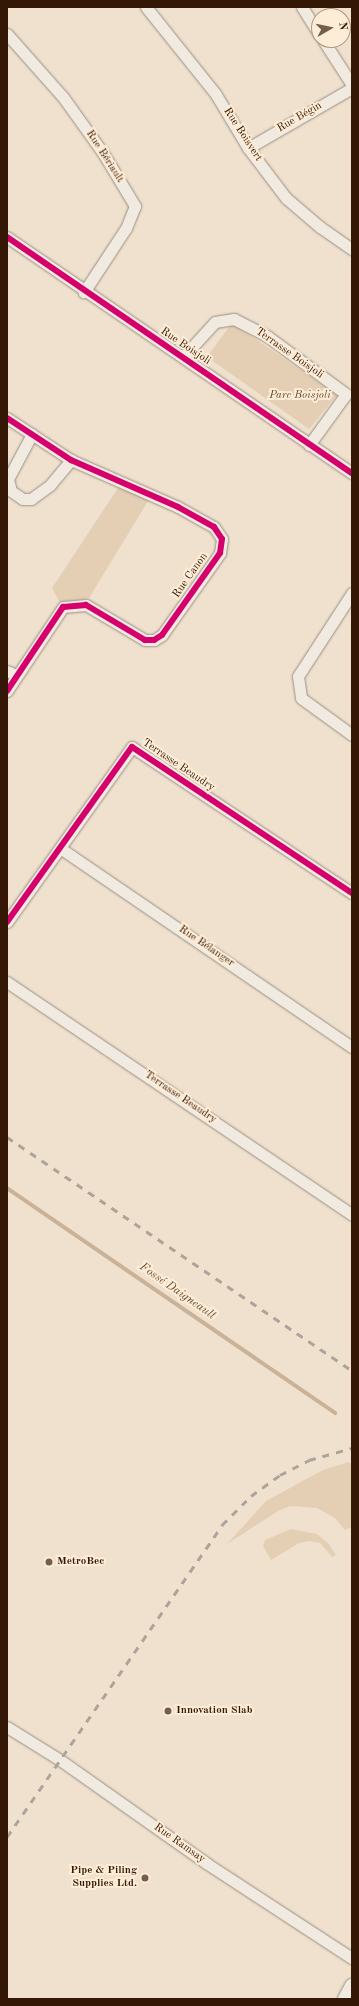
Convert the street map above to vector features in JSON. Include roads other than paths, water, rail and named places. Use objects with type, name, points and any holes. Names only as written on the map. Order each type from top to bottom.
[{"type":"street","name":"Rue Boisvert","points":[[146,7],[215,93],[248,148],[286,198],[320,227],[352,249]]},
{"type":"street","points":[[302,7],[311,21]]},
{"type":"street","name":"Rue Bériault","points":[[7,34],[63,97],[103,153],[135,206],[126,228],[84,292]]},
{"type":"street","points":[[328,48],[352,86]]},
{"type":"street","name":"Rue Bégin","points":[[248,148],[352,86]]},
{"type":"street","name":"Rue Boisjoli","points":[[7,237],[84,292],[183,357],[309,445],[352,473]]},
{"type":"street","name":"Terrasse Boisjoli","points":[[183,357],[215,322],[234,319],[267,336],[346,394],[309,445]]},
{"type":"street","name":"Rue Canon","points":[[7,418],[71,460],[178,507],[214,527],[222,539],[220,553],[162,634],[154,640],[145,640],[86,605],[63,607],[12,673],[7,691]]},
{"type":"street","points":[[32,434],[8,479],[11,491],[23,499],[31,498],[50,485],[71,460]]},
{"type":"street","points":[[352,593],[298,676],[301,698],[352,735]]},
{"type":"street","name":"Terrasse Beaudry","points":[[7,922],[132,747],[352,893]]},
{"type":"street","name":"Rue Bélanger","points":[[60,848],[352,1047]]},
{"type":"street","name":"Terrasse Beaudry","points":[[7,982],[352,1215]]},
{"type":"street","name":"Rue Ramsay","points":[[7,1727],[60,1760],[212,1867],[352,1958]]},
{"type":"street","points":[[345,1999],[352,1986]]},
{"type":"waterway","name":"Fossé Daigneault","points":[[7,1188],[335,1413]]},
{"type":"railway","points":[[7,1137],[352,1371]]},
{"type":"railway","points":[[7,1837],[222,1525],[251,1496],[280,1475],[309,1460],[352,1448]]},
{"type":"place","name":"MetroBec","points":[[49,1562]]},
{"type":"place","name":"Innovation Slab","points":[[168,1711]]},
{"type":"place","name":"Pipe & Piling Supplies Ltd.","points":[[145,1878]]},
{"type":"park label","name":"Parc Boisjoli","points":[[300,396]]}]
